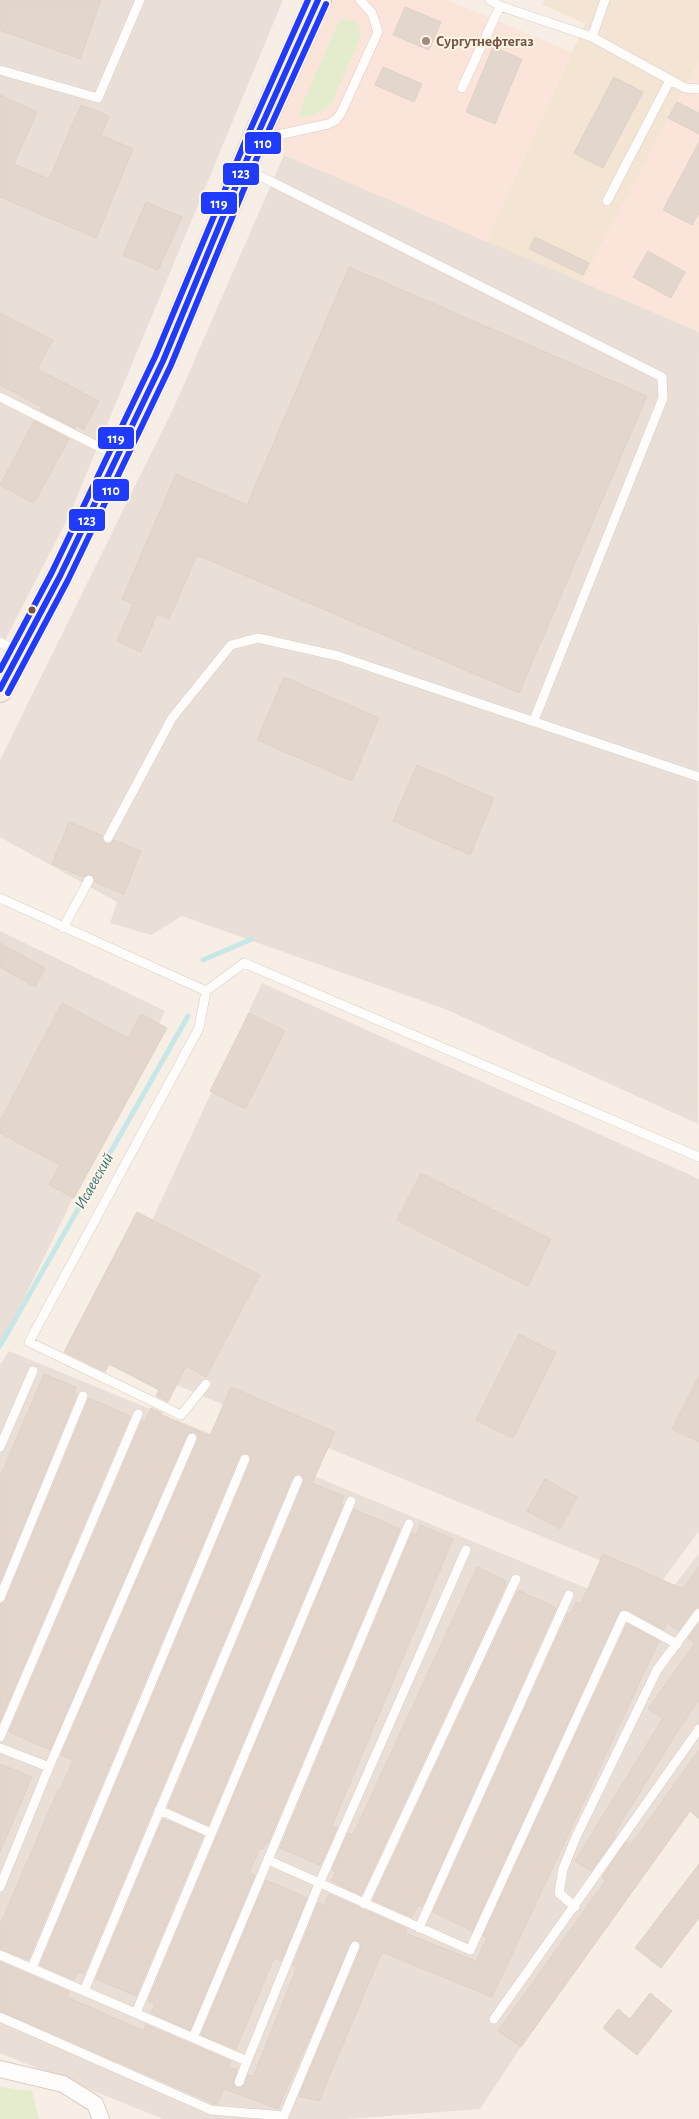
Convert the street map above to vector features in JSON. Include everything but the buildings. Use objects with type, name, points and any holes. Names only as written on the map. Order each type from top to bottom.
[{"type":"main road","points":[[0,690],[10,648],[60,576],[163,361],[255,140],[318,0]]},
{"type":"street","points":[[0,2069],[63,2084],[95,2104],[101,2119]]},
{"type":"lane","points":[[0,70],[98,98],[140,0]]},
{"type":"lane","points":[[255,140],[328,124],[336,120],[378,32],[372,13],[360,0]]},
{"type":"lane","points":[[490,0],[500,6],[592,37],[685,88],[699,89]]},
{"type":"lane","points":[[592,37],[605,0]]},
{"type":"lane","points":[[462,88],[500,6]]},
{"type":"lane","points":[[607,201],[670,80]]},
{"type":"lane","points":[[243,168],[662,377],[664,398],[534,720]]},
{"type":"lane","points":[[0,397],[118,456]]},
{"type":"lane","points":[[108,838],[172,718],[230,645],[258,638],[338,656],[534,720],[699,777]]},
{"type":"lane","points":[[63,928],[89,880]]},
{"type":"lane","points":[[0,898],[206,991]]},
{"type":"lane","points":[[206,1384],[181,1415],[29,1342],[199,1028],[206,991],[244,963],[699,1157]]},
{"type":"lane","points":[[0,1447],[32,1371]]},
{"type":"lane","points":[[0,1598],[83,1396]]},
{"type":"lane","points":[[0,1737],[138,1414]]},
{"type":"lane","points":[[0,1887],[49,1767],[192,1438]]},
{"type":"lane","points":[[32,1968],[245,1459]]},
{"type":"lane","points":[[84,1991],[298,1480]]},
{"type":"lane","points":[[136,2013],[351,1501]]},
{"type":"lane","points":[[193,2038],[409,1524]]},
{"type":"lane","points":[[239,2082],[319,1884],[466,1550]]},
{"type":"lane","points":[[364,1904],[516,1578]]},
{"type":"lane","points":[[419,1928],[569,1595]]},
{"type":"lane","points":[[575,1907],[559,1893],[564,1868],[576,1837],[657,1670],[699,1613]]},
{"type":"lane","points":[[268,1860],[470,1950],[624,1615],[677,1644]]},
{"type":"lane","points":[[494,2019],[699,1729]]},
{"type":"lane","points":[[0,1748],[49,1767]]},
{"type":"lane","points":[[159,1810],[211,1833]]},
{"type":"lane","points":[[0,2017],[211,2110],[284,2116],[354,1946]]},
{"type":"lane","points":[[0,1954],[247,2061]]},
{"type":"shaded area","points":[[0,0],[283,0],[69,516],[0,650]]},
{"type":"shaded area","points":[[329,0],[448,0],[572,52],[486,242],[265,147]]},
{"type":"shaded area","points":[[544,0],[699,0],[699,61],[581,283],[486,242],[585,24],[542,4]]},
{"type":"shaded area","points":[[699,61],[699,332],[581,283]]},
{"type":"shaded area","points":[[284,155],[699,332],[698,1124],[445,1009],[182,916],[151,935],[110,923],[117,902],[0,837],[0,760],[174,407]]},
{"type":"shaded area","points":[[0,931],[165,1011],[0,1347]]},
{"type":"shaded area","points":[[262,983],[699,1179],[699,1531],[659,1585],[92,1350]]},
{"type":"shaded area","points":[[9,1351],[652,1615],[699,1553],[699,1798],[521,2047],[480,2109],[347,2119],[163,2119],[0,2053],[0,1365]]},
{"type":"green space","points":[[344,19],[357,23],[361,36],[332,103],[317,113],[300,117],[302,105],[339,21]]},
{"type":"green space","points":[[0,2087],[32,2091],[39,2119],[0,2119]]},
{"type":"waterway","name":"Исаевский","points":[[203,960],[252,939]]},
{"type":"waterway","name":"Исаевский","points":[[0,1346],[188,1016]]},
{"type":"transit line","name":"119","points":[[0,670],[52,572],[155,357],[247,137],[308,0]]},
{"type":"transit line","name":"123","points":[[0,689],[60,576],[163,361],[255,140],[318,0]]},
{"type":"transit line","name":"110","points":[[8,693],[68,580],[171,365],[263,143],[326,4]]},
{"type":"place","name":"Сургутнефтегаз","points":[[426,41]]}]
